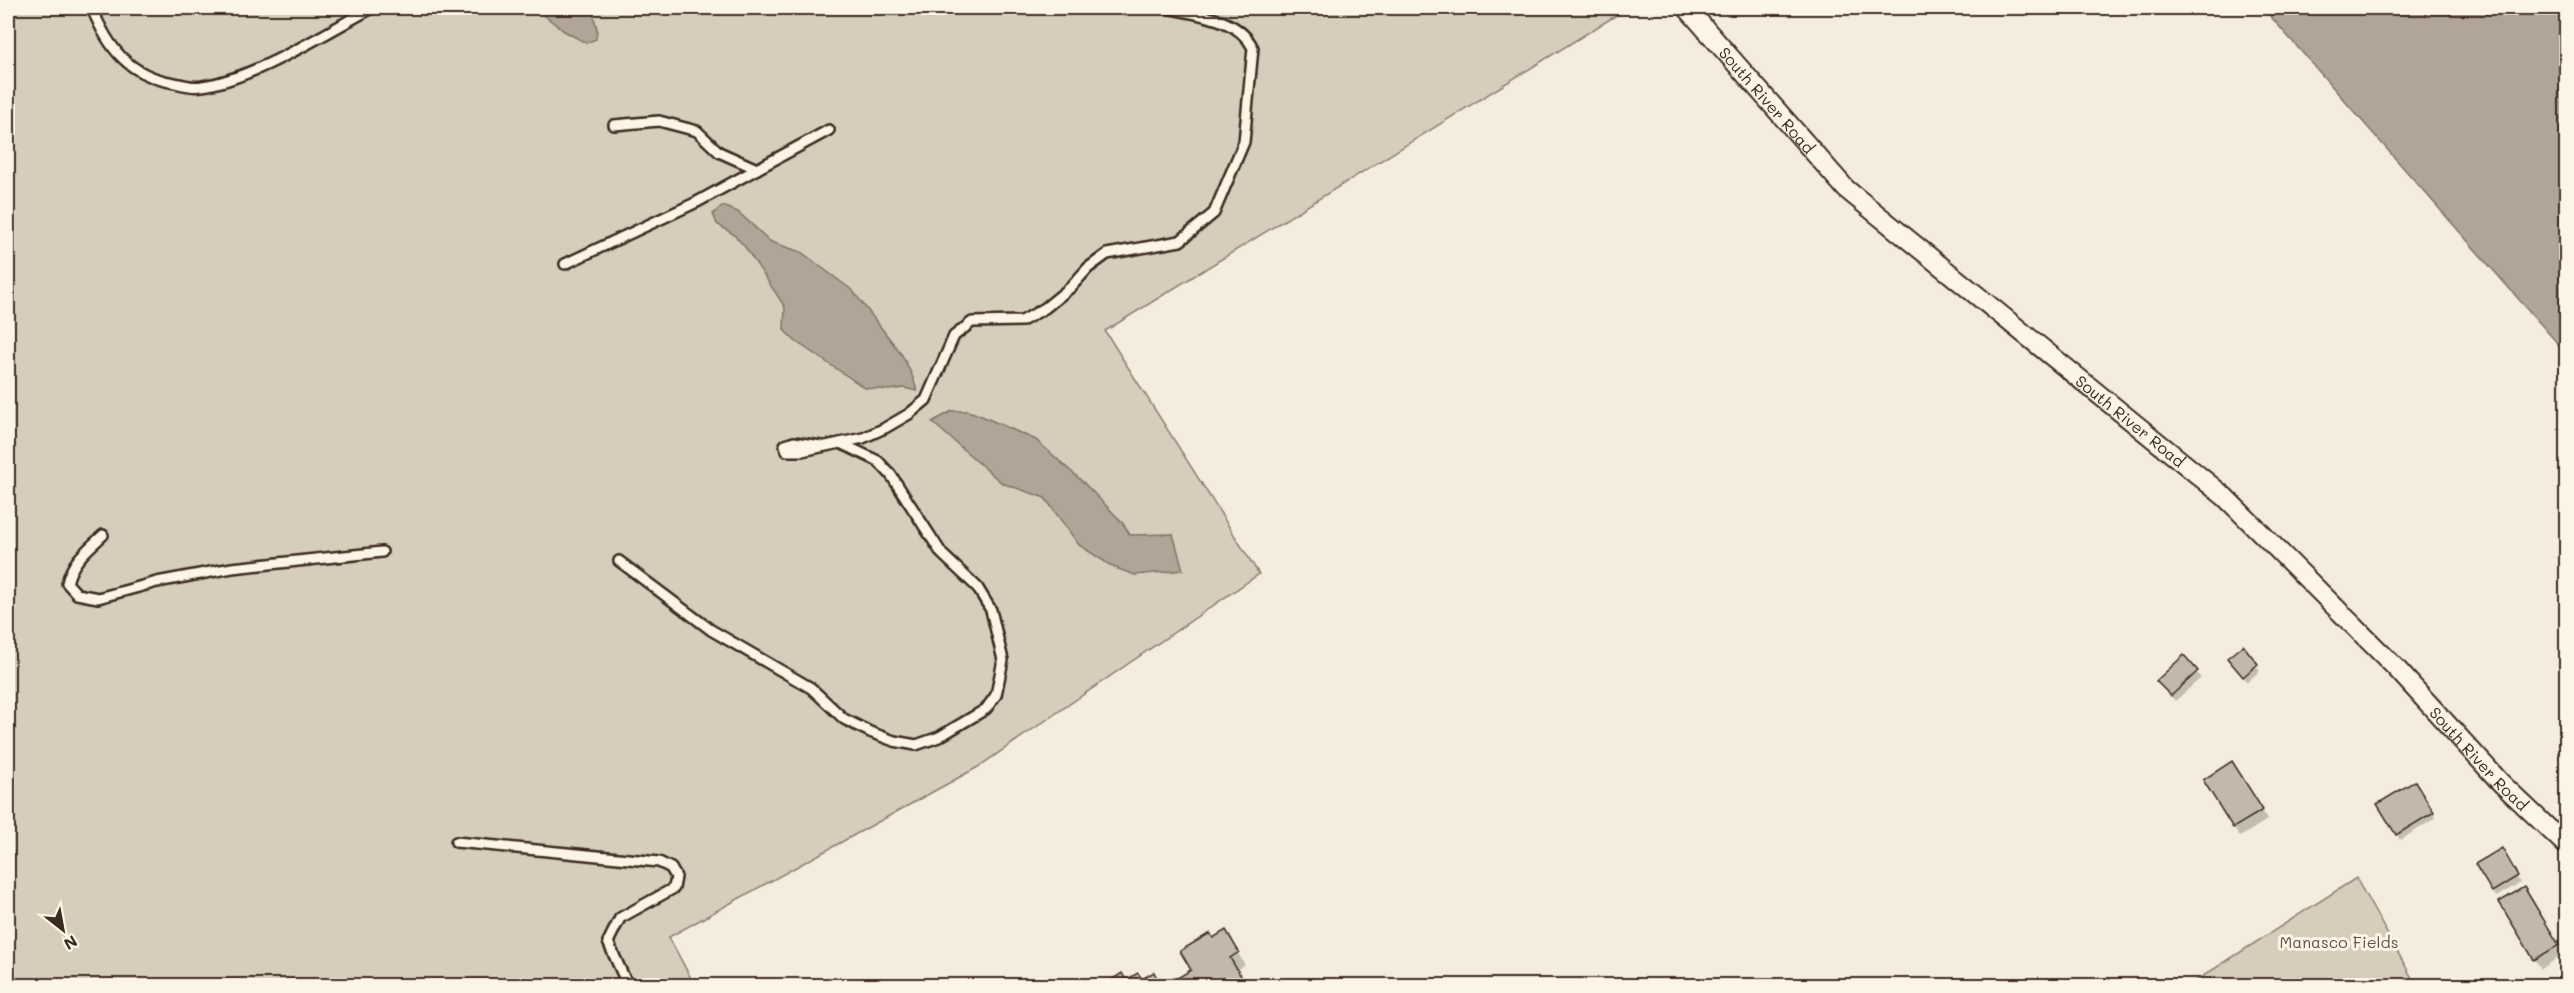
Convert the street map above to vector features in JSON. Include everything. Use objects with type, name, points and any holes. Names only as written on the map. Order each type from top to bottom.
[{"type":"street","name":"South River Road","points":[[1686,8],[1846,189],[2225,497],[2396,668],[2501,783],[2566,845]]},
{"type":"lane","points":[[92,8],[110,46],[130,66],[150,77],[200,87],[226,81],[277,58],[372,8]]},
{"type":"lane","points":[[821,446],[863,438],[909,414],[926,400],[954,336],[972,322],[1022,321],[1045,308],[1071,287],[1088,268],[1107,254],[1180,241],[1214,213],[1244,142],[1253,48],[1247,36],[1237,27],[1167,8]]},
{"type":"lane","points":[[614,125],[659,121],[697,131],[719,152],[757,168]]},
{"type":"lane","points":[[565,264],[697,202],[829,130]]},
{"type":"lane","points":[[619,561],[711,630],[811,688],[844,719],[894,741],[916,745],[939,736],[986,709],[996,695],[1003,660],[991,610],[977,587],[942,554],[891,475],[878,461],[840,443]]},
{"type":"lane","points":[[103,536],[78,558],[70,571],[67,583],[77,594],[98,598],[157,582],[232,568],[382,552]]},
{"type":"lane","points":[[456,842],[659,862],[670,868],[676,877],[674,888],[620,918],[608,942],[628,986]]},
{"type":"green space","points":[[8,8],[1628,8],[1105,331],[1259,574],[978,767],[669,937],[695,986],[8,985]]},
{"type":"green space","name":"Manasco Fields","points":[[2356,878],[2416,985],[2189,985]]},
{"type":"shaded area","points":[[535,8],[592,8],[597,29],[596,39],[586,43],[564,31]]},
{"type":"shaded area","points":[[2263,8],[2566,8],[2566,353]]},
{"type":"shaded area","points":[[723,206],[738,212],[771,242],[801,252],[853,291],[902,355],[917,391],[904,388],[889,390],[865,388],[795,341],[784,330],[785,307],[745,247],[733,234],[717,224],[713,214]]},
{"type":"shaded area","points":[[952,411],[968,411],[977,414],[1036,440],[1084,483],[1122,522],[1130,535],[1173,534],[1183,570],[1135,575],[1113,567],[1079,545],[1045,498],[1002,483],[932,422]]},
{"type":"building","points":[[2243,645],[2258,664],[2243,677],[2227,658]]},
{"type":"building","points":[[2184,655],[2198,671],[2171,696],[2156,681]]},
{"type":"building","points":[[2232,761],[2263,810],[2233,828],[2203,780]]},
{"type":"building","points":[[2415,781],[2434,812],[2396,835],[2377,804]]},
{"type":"building","points":[[2502,848],[2518,876],[2492,892],[2475,864]]},
{"type":"building","points":[[2524,887],[2559,945],[2534,960],[2499,902]]},
{"type":"building","points":[[1226,930],[1239,952],[1230,958],[1247,986],[1164,986],[1191,970],[1180,951],[1210,933],[1213,938]]},
{"type":"building","points":[[1154,972],[1161,986],[1102,986],[1122,973],[1126,980],[1138,973],[1142,979]]}]
